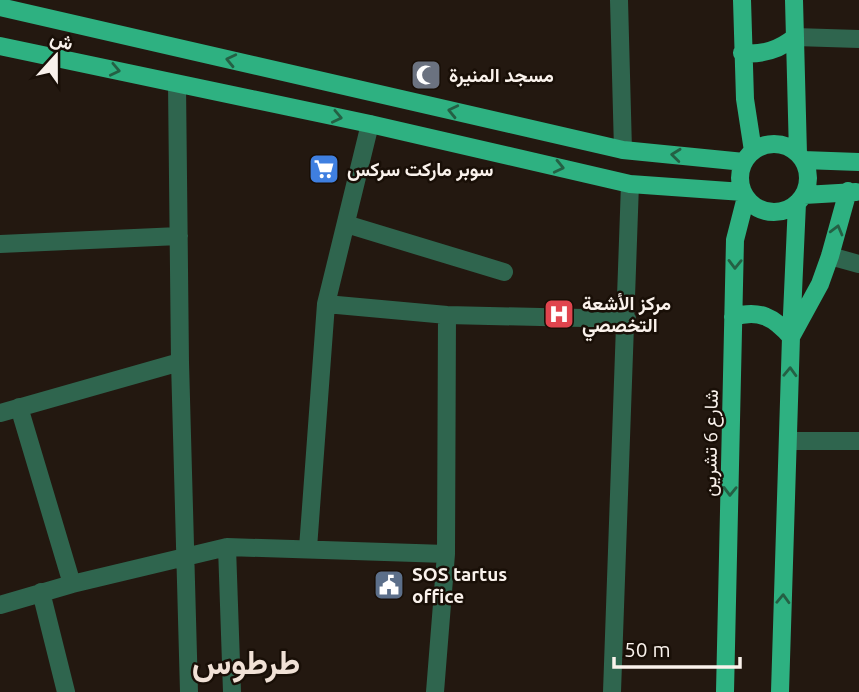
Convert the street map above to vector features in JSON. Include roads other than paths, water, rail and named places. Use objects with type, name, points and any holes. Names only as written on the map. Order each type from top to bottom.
[{"type":"main road","points":[[742,0],[742,53],[749,157],[740,182],[744,194],[752,204],[770,212],[780,211],[801,199],[853,192],[811,304],[791,337]]},
{"type":"main road","points":[[794,0],[800,157]]},
{"type":"main road","points":[[0,7],[624,150],[749,157],[764,145],[776,144],[788,147],[800,157],[807,171],[808,183],[801,199],[791,337],[780,692]]},
{"type":"main road","points":[[742,53],[776,50],[795,37]]},
{"type":"main road","points":[[0,46],[370,124],[630,184],[744,194]]},
{"type":"main road","points":[[800,157],[859,162]]},
{"type":"main road","name":"شارع 6 تشرين","points":[[725,692],[735,240],[744,194]]},
{"type":"main road","points":[[733,317],[763,314],[779,324],[791,337]]},
{"type":"street","points":[[619,0],[624,150]]},
{"type":"street","points":[[795,37],[859,39]]},
{"type":"street","points":[[177,84],[180,362],[189,692]]},
{"type":"street","points":[[308,548],[326,304],[370,124]]},
{"type":"street","points":[[612,692],[630,184]]},
{"type":"street","points":[[345,223],[504,272]]},
{"type":"street","points":[[0,244],[179,236]]},
{"type":"street","points":[[830,256],[859,264]]},
{"type":"street","points":[[326,304],[447,315],[626,319]]},
{"type":"street","points":[[435,692],[446,554],[447,315]]},
{"type":"street","points":[[0,413],[180,362]]},
{"type":"street","points":[[19,407],[72,584]]},
{"type":"street","points":[[788,441],[859,441]]},
{"type":"street","points":[[0,605],[72,584],[227,547],[446,554]]},
{"type":"street","points":[[227,547],[232,692]]},
{"type":"street","points":[[41,592],[66,692]]},
{"type":"place","name":"مسجد المنيرة","points":[[426,75]]},
{"type":"place","name":"سوبر ماركت سركس","points":[[324,169]]},
{"type":"place","name":"مركز الأشعة التخصصي","points":[[559,314]]},
{"type":"place","name":"SOS tartus office","points":[[389,585]]},
{"type":"district","name":"طرطوس","points":[[246,662]]}]
